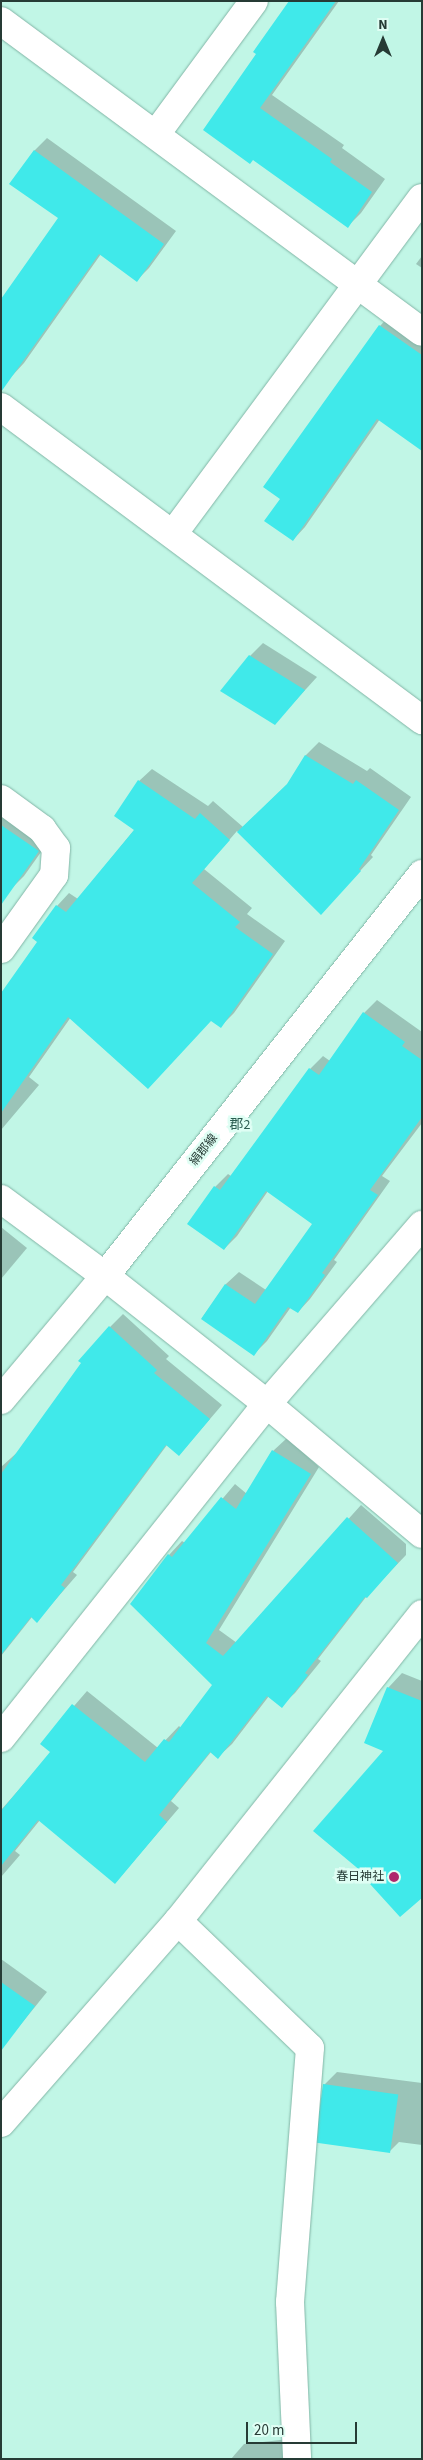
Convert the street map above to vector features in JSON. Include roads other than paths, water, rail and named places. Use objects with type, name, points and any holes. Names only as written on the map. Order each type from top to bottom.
[{"type":"street","points":[[156,134],[254,1]]},
{"type":"street","points":[[1,21],[422,332]]},
{"type":"street","points":[[173,534],[422,198]]},
{"type":"street","points":[[1,407],[422,720]]},
{"type":"street","points":[[1,799],[42,829],[56,848],[54,875],[1,949]]},
{"type":"street","name":"絹郡線","points":[[1,1400],[105,1276],[422,874]]},
{"type":"street","points":[[1,1199],[105,1276],[267,1404],[422,1534]]},
{"type":"street","points":[[1,1738],[267,1404],[422,1225]]},
{"type":"street","points":[[1,2123],[178,1921],[422,1614]]},
{"type":"street","points":[[178,1921],[310,2048],[290,2302],[297,2459]]},
{"type":"place","name":"春日神社","points":[[394,1877]]},
{"type":"district","name":"郡2","points":[[240,1125]]}]
